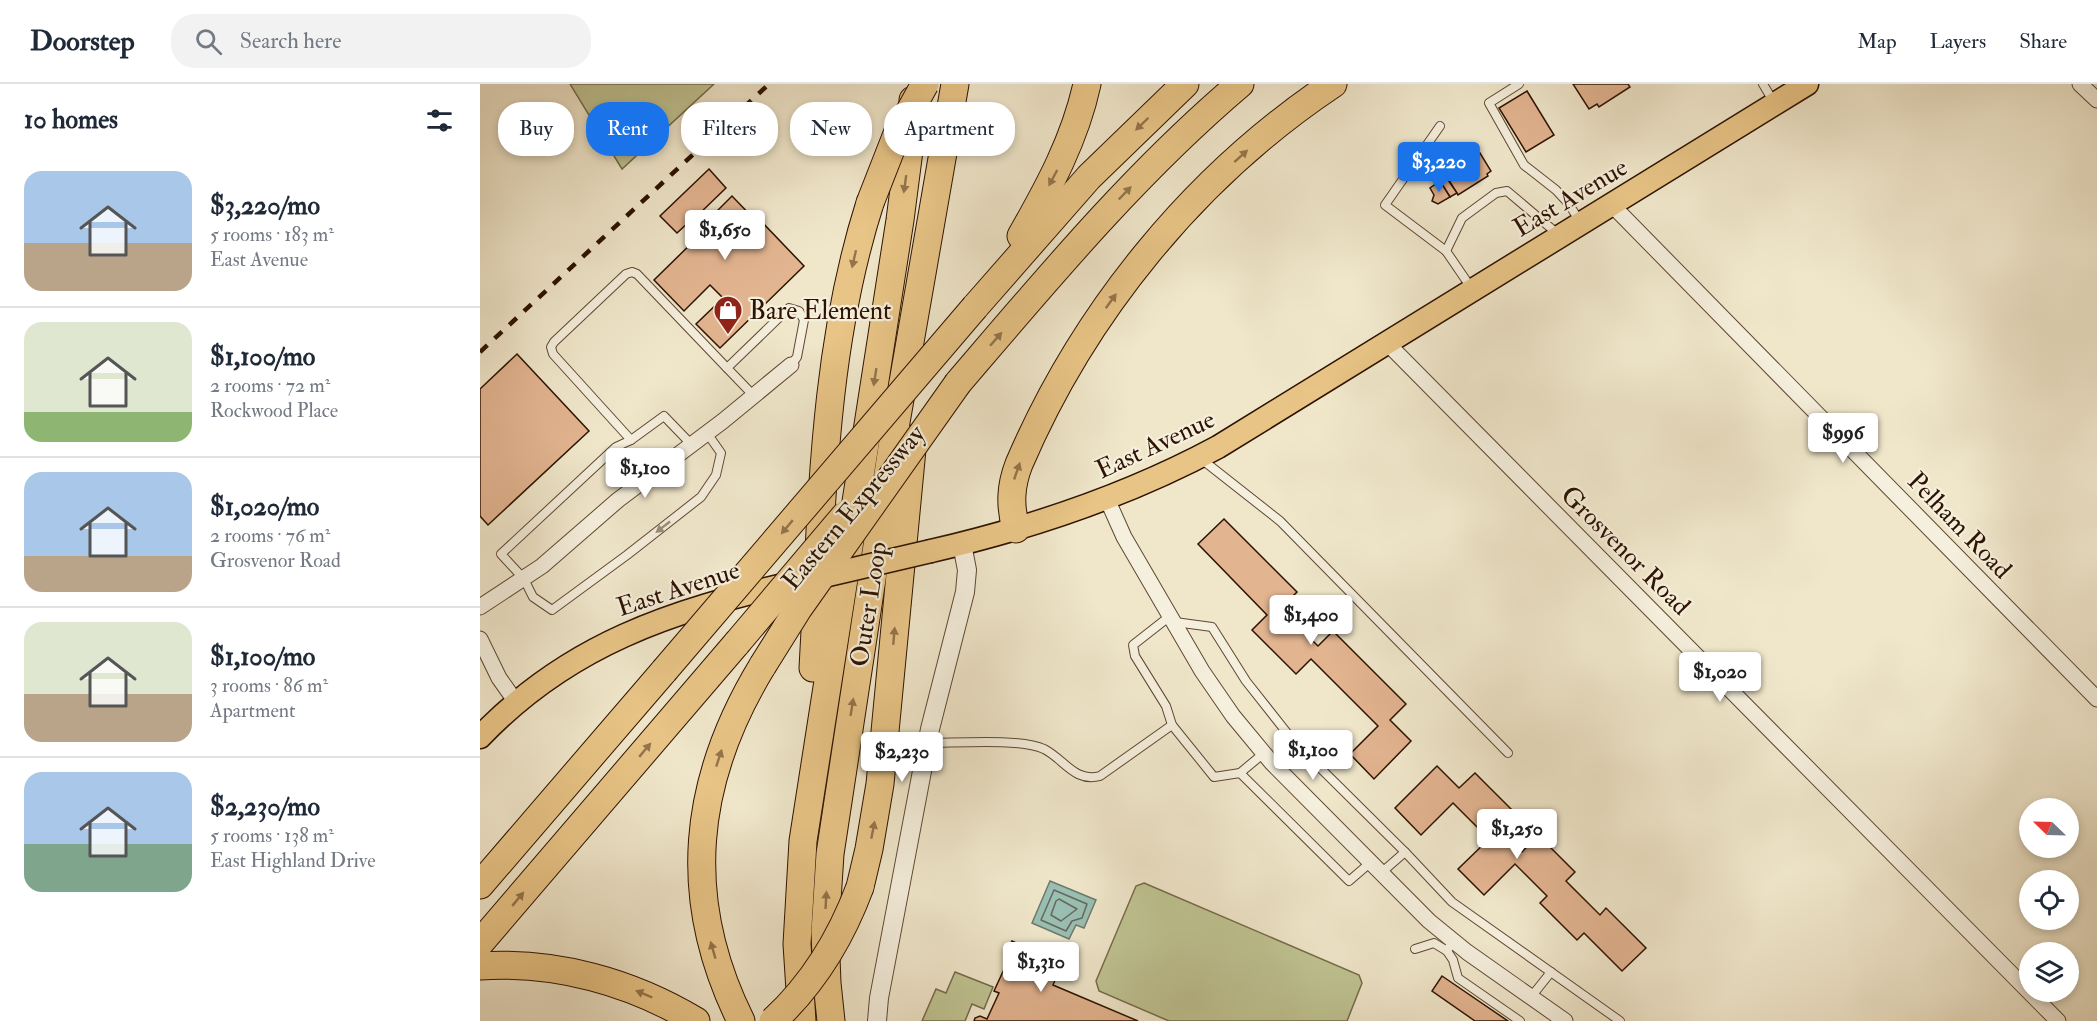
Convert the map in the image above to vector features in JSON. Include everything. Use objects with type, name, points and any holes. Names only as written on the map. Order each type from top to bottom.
[{"type":"highway","name":"Outer Loop","points":[[802,1021],[797,944],[803,841],[904,186],[914,84]]},
{"type":"highway","points":[[803,841],[828,416],[845,298],[870,203],[891,148],[925,84]]},
{"type":"highway","name":"Outer Loop","points":[[952,102],[955,84]]},
{"type":"highway","points":[[975,307],[1017,243],[1056,173],[1076,127],[1087,84]]},
{"type":"highway","name":"Eastern Expressway","points":[[480,885],[975,307],[1101,164],[1185,84]]},
{"type":"highway","name":"Eastern Expressway","points":[[480,943],[958,383],[1116,203],[1170,147],[1240,84]]},
{"type":"highway","points":[[1016,529],[1011,497],[1019,464],[1054,391],[1111,301],[1151,248],[1205,190],[1268,133],[1333,84]]},
{"type":"highway","name":"Outer Loop","points":[[831,1021],[825,933],[830,854],[895,429],[943,156]]},
{"type":"highway","points":[[773,1021],[806,986],[828,955],[846,921],[860,887],[869,849],[879,791],[908,483],[946,156]]},
{"type":"highway","points":[[737,1013],[720,972],[708,928],[702,879],[702,841],[709,792],[720,755],[739,710],[763,665],[798,609],[958,383]]},
{"type":"highway","points":[[480,860],[598,748]]},
{"type":"highway","points":[[480,966],[533,966],[578,973],[659,1001],[696,1021]]},
{"type":"main road","name":"East Avenue","points":[[480,736],[516,702],[569,664],[640,627],[718,601],[962,544],[1016,529],[1107,499],[1199,458],[1808,84]]},
{"type":"street","points":[[2080,84],[2097,100]]},
{"type":"street","name":"Pelham Road","points":[[1612,206],[2097,699]]},
{"type":"street","name":"Grosvenor Road","points":[[1387,343],[2058,1021]]},
{"type":"street","points":[[480,608],[542,566],[618,500],[707,433],[791,365]]},
{"type":"street","points":[[1107,499],[1124,537],[1217,694],[1268,758],[1429,921],[1450,946],[1565,1021]]},
{"type":"street","points":[[877,1021],[879,998],[928,743],[965,592],[967,570],[962,544]]},
{"type":"street","points":[[480,639],[499,678],[516,702]]},
{"type":"lane","points":[[1519,84],[1489,103],[1524,165],[1556,190],[1569,204],[1581,224]]},
{"type":"lane","points":[[1763,84],[1776,104]]},
{"type":"lane","points":[[1440,126],[1385,205],[1446,251],[1473,290]]},
{"type":"lane","points":[[1446,251],[1462,218],[1496,193],[1507,191],[1562,236]]},
{"type":"lane","points":[[631,440],[553,354],[551,347],[626,274],[632,272],[637,274],[754,396]]},
{"type":"lane","points":[[727,368],[789,308],[799,311],[804,320],[797,357],[791,365]]},
{"type":"lane","points":[[691,444],[664,416],[631,440],[616,447],[501,554],[524,579],[533,597],[552,610],[701,497],[716,475],[720,453],[707,433]]},
{"type":"lane","points":[[1199,458],[1280,521],[1508,753]]},
{"type":"lane","points":[[1295,743],[1240,773],[1214,777],[1172,725],[1166,706],[1135,656],[1134,645],[1171,619],[1212,627],[1246,681],[1295,743],[1452,902],[1620,1021]]},
{"type":"lane","points":[[928,743],[1026,743],[1045,750],[1088,779],[1100,776],[1172,725]]},
{"type":"lane","points":[[1240,773],[1349,881],[1405,852]]},
{"type":"lane","points":[[1415,949],[1434,943],[1450,946],[1458,978],[1520,1021]]},
{"type":"lane","points":[[1531,997],[1551,972]]},
{"type":"green space","points":[[570,84],[714,84],[695,102],[681,102],[681,114],[669,126],[669,102],[586,102],[586,110]]},
{"type":"green space","points":[[614,156],[636,156],[622,169]]},
{"type":"green space","points":[[1144,883],[1359,975],[1362,983],[1347,1021],[1169,1021],[1099,991],[1096,981],[1136,886]]},
{"type":"green space","points":[[955,972],[993,987],[984,1009],[972,1004],[965,1021],[922,1021],[936,989],[946,993]]},
{"type":"water","points":[[1050,881],[1096,900],[1084,928],[1076,925],[1069,939],[1032,923]]},
{"type":"building","points":[[1573,84],[1628,84],[1630,87],[1599,107],[1597,104],[1589,109]]},
{"type":"building","points":[[1527,91],[1554,135],[1526,152],[1499,108]]},
{"type":"building","points":[[1470,150],[1474,157],[1480,153],[1491,171],[1487,174],[1488,176],[1458,195],[1445,174],[1460,165],[1456,159]]},
{"type":"building","points":[[709,169],[726,188],[697,216],[707,226],[732,196],[758,223],[760,220],[804,266],[720,348],[696,324],[723,298],[710,285],[684,311],[654,280],[703,232],[691,220],[677,233],[660,216]]},
{"type":"building","points":[[1446,177],[1457,193],[1450,197],[1440,181]]},
{"type":"building","points":[[1440,181],[1450,197],[1438,204],[1432,201],[1434,195],[1430,188]]},
{"type":"building","points":[[517,354],[589,431],[488,525],[480,516],[480,389]]},
{"type":"building","points":[[1224,519],[1297,592],[1280,609],[1318,646],[1333,631],[1406,704],[1390,720],[1411,741],[1374,779],[1350,754],[1378,726],[1311,659],[1296,674],[1252,630],[1267,615],[1198,544]]},
{"type":"building","points":[[1437,766],[1459,788],[1475,773],[1519,817],[1503,833],[1522,852],[1538,835],[1575,872],[1566,881],[1600,915],[1606,908],[1646,948],[1622,971],[1584,933],[1577,940],[1540,903],[1547,896],[1515,864],[1484,895],[1458,869],[1489,839],[1453,803],[1421,835],[1395,808]]},
{"type":"building","points":[[1012,941],[1045,956],[1048,949],[1065,957],[1053,985],[1138,1021],[974,1021],[980,1016],[987,1019],[999,993],[994,991],[1006,965],[1028,975],[1031,969],[1004,957]]},
{"type":"building","points":[[1442,976],[1508,1021],[1475,1021],[1432,991]]},
{"type":"railway","points":[[480,352],[769,84]]},
{"type":"place","name":"Bare Element","points":[[728,336]]}]
